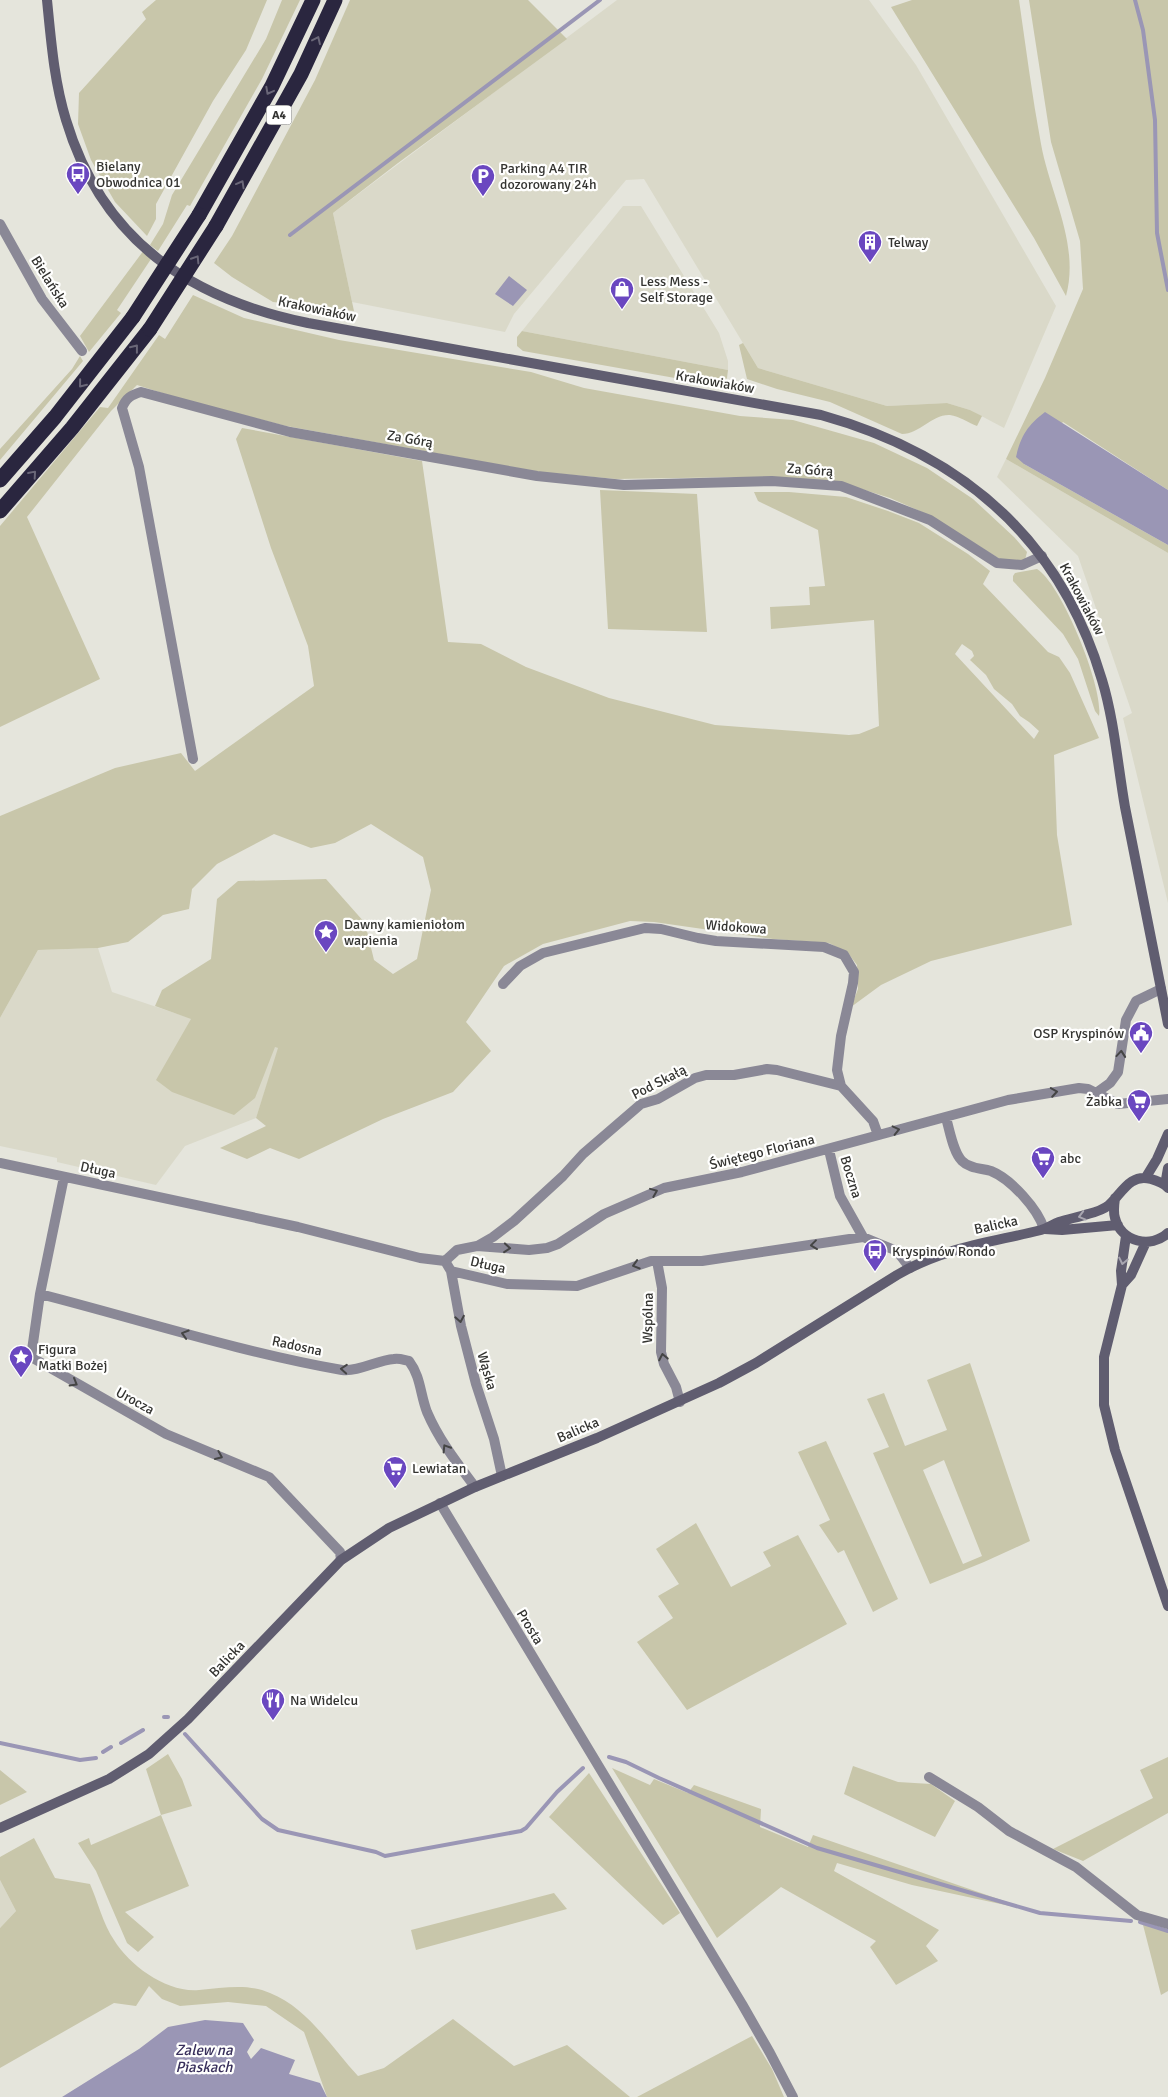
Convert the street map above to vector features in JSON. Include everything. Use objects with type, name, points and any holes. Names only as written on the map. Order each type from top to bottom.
[{"type":"highway","name":"A4","points":[[0,480],[67,402],[133,317],[220,182],[268,94],[314,0]]},
{"type":"highway","name":"A4","points":[[0,511],[72,428],[150,329],[216,226],[301,74],[335,0]]},
{"type":"main road","name":"Krakowiaków","points":[[47,0],[59,91],[66,119],[80,156],[99,193],[116,217],[139,242],[177,274],[222,298],[290,319],[797,410],[844,421],[911,448],[945,468],[988,499],[1010,519],[1042,556],[1060,582],[1089,641],[1103,682],[1136,867],[1168,1024]]},
{"type":"main road","points":[[1168,1134],[1157,1159],[1146,1177],[1167,1186],[1168,1168]]},
{"type":"main road","name":"Balicka","points":[[0,1828],[108,1779],[149,1754],[173,1733],[341,1560],[389,1528],[475,1487],[680,1402],[756,1363],[910,1268],[946,1252],[969,1245],[1044,1229],[1059,1222],[1103,1209],[1128,1184],[1146,1177]]},
{"type":"main road","points":[[1115,1198],[1114,1218],[1126,1236],[1136,1241],[1146,1242],[1160,1239],[1168,1233]]},
{"type":"main road","name":"Balicka","points":[[1044,1229],[1062,1230],[1118,1225]]},
{"type":"main road","points":[[1126,1236],[1121,1271],[1122,1285],[1104,1357],[1104,1405],[1115,1450],[1168,1606]]},
{"type":"main road","points":[[1122,1285],[1131,1275],[1146,1242]]},
{"type":"street","name":"Bielańska","points":[[0,224],[42,299],[82,351]]},
{"type":"street","name":"Za Górą","points":[[193,759],[139,467],[122,408],[125,401],[132,395],[141,392],[290,432],[537,476],[624,485],[772,481],[841,486],[930,520],[997,563],[1022,565],[1042,556]]},
{"type":"street","name":"Widokowa","points":[[503,984],[520,966],[543,953],[645,928],[661,929],[716,941],[824,947],[844,955],[854,972],[853,984],[840,1036],[837,1070],[841,1086]]},
{"type":"street","points":[[1096,1093],[1110,1083],[1118,1072],[1126,1020],[1136,1001],[1161,989]]},
{"type":"street","name":"Pod Skałą","points":[[477,1246],[493,1238],[514,1221],[563,1176],[583,1154],[641,1104],[658,1099],[695,1078],[706,1075],[734,1075],[767,1069],[841,1086]]},
{"type":"street","points":[[841,1086],[873,1122],[878,1134]]},
{"type":"street","name":"Świętego Floriana","points":[[445,1261],[457,1250],[477,1246],[529,1250],[547,1248],[558,1244],[604,1214],[664,1188],[742,1172],[828,1150],[878,1134],[946,1118],[1008,1100],[1079,1088],[1088,1089],[1118,1104],[1168,1099]]},
{"type":"street","points":[[946,1118],[961,1160],[969,1166],[991,1172],[1007,1180],[1041,1220],[1044,1229]]},
{"type":"street","name":"Boczna","points":[[828,1150],[840,1196],[862,1237]]},
{"type":"street","name":"Długa","points":[[0,1163],[298,1227],[420,1258],[445,1261],[451,1271],[507,1284],[577,1286],[621,1270],[657,1261],[702,1261],[862,1237]]},
{"type":"street","name":"Urocza","points":[[64,1177],[40,1294],[31,1357],[166,1434],[269,1477],[340,1552],[341,1560]]},
{"type":"street","points":[[862,1237],[896,1251],[910,1268]]},
{"type":"street","name":"Wspólna","points":[[657,1261],[662,1288],[661,1352],[664,1364],[676,1387],[680,1402]]},
{"type":"street","name":"Wąska","points":[[451,1271],[461,1326],[476,1384],[494,1439],[502,1476]]},
{"type":"street","name":"Radosna","points":[[40,1294],[142,1320],[197,1337],[320,1366],[348,1370],[395,1358],[409,1361],[416,1371],[426,1410],[446,1448],[475,1487]]},
{"type":"street","name":"Prosta","points":[[440,1503],[751,2020],[793,2097]]},
{"type":"street","points":[[929,1777],[978,1807],[1009,1831],[1076,1867],[1137,1915],[1168,1924]]},
{"type":"shaded area","points":[[156,0],[267,0],[246,50],[213,101],[156,204],[156,219],[147,236],[115,202],[91,160],[78,124],[79,93],[146,19],[142,12]]},
{"type":"shaded area","points":[[282,0],[300,0],[262,79],[190,206],[187,205],[158,251],[150,245],[163,224],[172,195],[266,39]]},
{"type":"shaded area","points":[[350,0],[528,0],[567,39],[333,213],[354,311],[273,302],[232,277],[214,263],[232,236],[315,80]]},
{"type":"shaded area","points":[[617,0],[869,0],[916,65],[1056,306],[1004,428],[970,410],[947,403],[887,406],[758,368],[644,179],[626,180],[514,314],[505,332],[352,302],[333,213]]},
{"type":"shaded area","points":[[912,0],[1019,0],[1041,144],[1067,238],[1069,277],[1066,296],[1034,238],[891,7]]},
{"type":"shaded area","points":[[1029,0],[1168,0],[1168,490],[1063,422],[1024,464],[1168,545],[1168,553],[1006,459],[1045,378],[1083,289],[1080,241],[1051,142]]},
{"type":"shaded area","points":[[623,206],[641,206],[719,333],[728,361],[728,370],[522,331]]},
{"type":"shaded area","points":[[144,250],[151,259],[117,310],[121,313],[89,352],[80,336]]},
{"type":"shaded area","points":[[193,295],[244,318],[339,340],[531,372],[584,388],[740,416],[793,420],[874,443],[927,468],[973,499],[1014,537],[1027,552],[1025,560],[1020,562],[1003,561],[931,516],[890,498],[836,481],[742,477],[616,479],[539,472],[286,426],[181,399],[137,385],[111,411],[27,517],[100,679],[0,727],[0,526],[100,407],[108,408],[159,335],[165,339]]},
{"type":"shaded area","points":[[522,331],[728,370],[727,378],[720,386],[523,351],[517,346],[517,337]]},
{"type":"shaded area","points":[[743,343],[758,368],[887,406],[947,403],[982,416],[977,426],[950,415],[937,418],[915,431],[902,434],[830,402],[777,389],[747,379],[739,345]]},
{"type":"shaded area","points":[[80,356],[83,361],[0,460],[0,449],[72,369]]},
{"type":"shaded area","points":[[242,428],[422,461],[448,642],[481,644],[526,667],[609,698],[715,725],[849,735],[859,734],[879,726],[874,620],[771,629],[770,607],[810,605],[809,587],[825,586],[818,530],[758,501],[754,492],[789,492],[846,497],[919,523],[968,554],[990,571],[983,584],[1048,652],[1059,657],[1070,673],[1099,738],[1054,755],[1057,835],[1072,925],[931,961],[881,985],[851,1007],[858,989],[857,965],[848,953],[829,943],[773,939],[654,922],[630,921],[543,944],[504,966],[466,1022],[491,1051],[453,1092],[383,1119],[299,1159],[270,1148],[247,1159],[220,1148],[266,1126],[256,1118],[278,1048],[275,1047],[255,1098],[234,1115],[172,1092],[156,1080],[191,1019],[155,1006],[162,990],[211,959],[217,899],[238,881],[326,879],[365,923],[374,960],[393,974],[417,959],[431,890],[423,857],[371,824],[335,843],[311,848],[274,834],[217,864],[192,889],[189,909],[163,915],[128,942],[98,948],[38,950],[0,1018],[0,816],[115,768],[181,753],[195,771],[314,686],[308,646],[271,548],[236,439]],"holes":[[[962,644],[972,651],[974,656],[970,660],[986,675],[994,689],[1012,704],[1020,716],[1039,731],[1034,739],[955,654]]]},
{"type":"shaded area","points":[[1006,459],[1168,553],[1168,903],[1123,718],[1132,713],[1078,556],[997,477]]},
{"type":"shaded area","points":[[600,490],[697,494],[707,632],[608,629]]},
{"type":"shaded area","points":[[1037,569],[1047,578],[1058,594],[1079,637],[1095,683],[1099,702],[1099,716],[1095,711],[1078,659],[1063,634],[1013,581],[1015,573]]},
{"type":"shaded area","points":[[98,948],[112,992],[279,1048],[256,1118],[185,1146],[156,1185],[57,1162],[57,1158],[0,1146],[0,1018],[38,950]]},
{"type":"shaded area","points":[[970,1363],[1030,1541],[930,1584],[873,1453],[889,1447],[867,1399],[884,1393],[905,1446],[947,1430],[927,1380]],"holes":[[[944,1460],[982,1556],[963,1564],[923,1470]]]},
{"type":"shaded area","points":[[826,1441],[898,1599],[873,1612],[844,1550],[838,1553],[819,1525],[830,1520],[798,1452]]},
{"type":"shaded area","points":[[696,1523],[731,1587],[771,1566],[763,1552],[798,1535],[847,1624],[687,1710],[637,1642],[673,1618],[658,1596],[679,1584],[656,1549]]},
{"type":"shaded area","points":[[168,1754],[182,1779],[192,1806],[161,1815],[146,1769]]},
{"type":"shaded area","points":[[1168,1757],[1168,1813],[1083,1861],[1053,1849],[1153,1798],[1140,1770]]},
{"type":"shaded area","points":[[853,1766],[898,1782],[931,1784],[955,1801],[935,1837],[844,1794]]},
{"type":"shaded area","points":[[612,1768],[650,1785],[654,1779],[688,1793],[694,1785],[761,1809],[760,1827],[808,1847],[813,1835],[1033,1911],[912,1885],[837,1863],[834,1871],[939,1930],[926,1946],[938,1961],[896,1985],[870,1947],[876,1941],[781,1887],[717,1938]]},
{"type":"shaded area","points":[[0,1770],[27,1792],[0,1805]]},
{"type":"shaded area","points":[[589,1773],[680,1913],[663,1925],[549,1817]]},
{"type":"shaded area","points":[[161,1815],[189,1886],[125,1912],[154,1937],[138,1952],[127,1943],[96,1871],[78,1843],[89,1838],[91,1845]]},
{"type":"shaded area","points":[[34,1838],[55,1878],[90,1884],[110,1934],[121,1950],[139,1968],[162,1982],[187,1990],[244,1987],[270,1993],[296,2008],[307,2018],[358,2076],[384,2068],[453,2019],[514,2066],[567,2045],[630,2097],[327,2097],[304,2032],[266,2006],[228,2002],[180,2006],[162,1999],[149,1986],[136,2006],[114,2003],[0,2068],[0,1928],[16,1911],[0,1880],[0,1857]]},
{"type":"shaded area","points":[[0,1880],[16,1911],[0,1928]]},
{"type":"shaded area","points":[[554,1893],[567,1909],[416,1950],[411,1930]]},
{"type":"shaded area","points":[[1142,1921],[1168,1930],[1168,1991],[1161,1995]]},
{"type":"shaded area","points":[[752,2036],[772,2069],[784,2097],[637,2097]]},
{"type":"water","points":[[509,276],[527,290],[513,306],[495,294]]},
{"type":"water","points":[[1045,412],[1168,490],[1168,545],[1024,464],[1016,457],[1026,431]]},
{"type":"water","name":"Zalew na Piaskach","points":[[205,2020],[243,2023],[254,2040],[247,2052],[251,2059],[261,2048],[295,2060],[289,2074],[320,2083],[327,2097],[62,2097],[139,2049],[168,2027]]},
{"type":"waterway","points":[[290,235],[600,0]]},
{"type":"waterway","points":[[1135,0],[1143,30],[1155,120],[1157,233],[1168,290]]},
{"type":"waterway","points":[[121,1743],[143,1730]]},
{"type":"waterway","points":[[185,1734],[262,1819],[278,1830],[376,1852],[385,1856],[521,1831],[526,1828],[557,1792],[583,1768]]},
{"type":"waterway","points":[[0,1743],[80,1760],[96,1758]]},
{"type":"waterway","points":[[103,1752],[111,1747]]},
{"type":"waterway","points":[[609,1757],[626,1762],[817,1848],[1040,1913],[1131,1921]]},
{"type":"waterway","points":[[1140,1922],[1168,1931]]},
{"type":"place","name":"Bielany Obwodnica 01","points":[[78,195]]},
{"type":"place","name":"Parking A4 TIR dozorowany 24h","points":[[483,197]]},
{"type":"place","name":"Telway","points":[[870,263]]},
{"type":"place","name":"Less Mess - Self Storage","points":[[622,310]]},
{"type":"place","name":"Dawny kamieniołom wapienia","points":[[326,953]]},
{"type":"place","name":"OSP Kryspinów","points":[[1141,1054]]},
{"type":"place","name":"Żabka","points":[[1139,1122]]},
{"type":"place","name":"abc","points":[[1043,1179]]},
{"type":"place","name":"Kryspinów Rondo","points":[[875,1272]]},
{"type":"place","name":"Figura Matki Bożej","points":[[21,1378]]},
{"type":"place","name":"Lewiatan","points":[[395,1489]]},
{"type":"place","name":"Na Widelcu","points":[[273,1721]]}]
